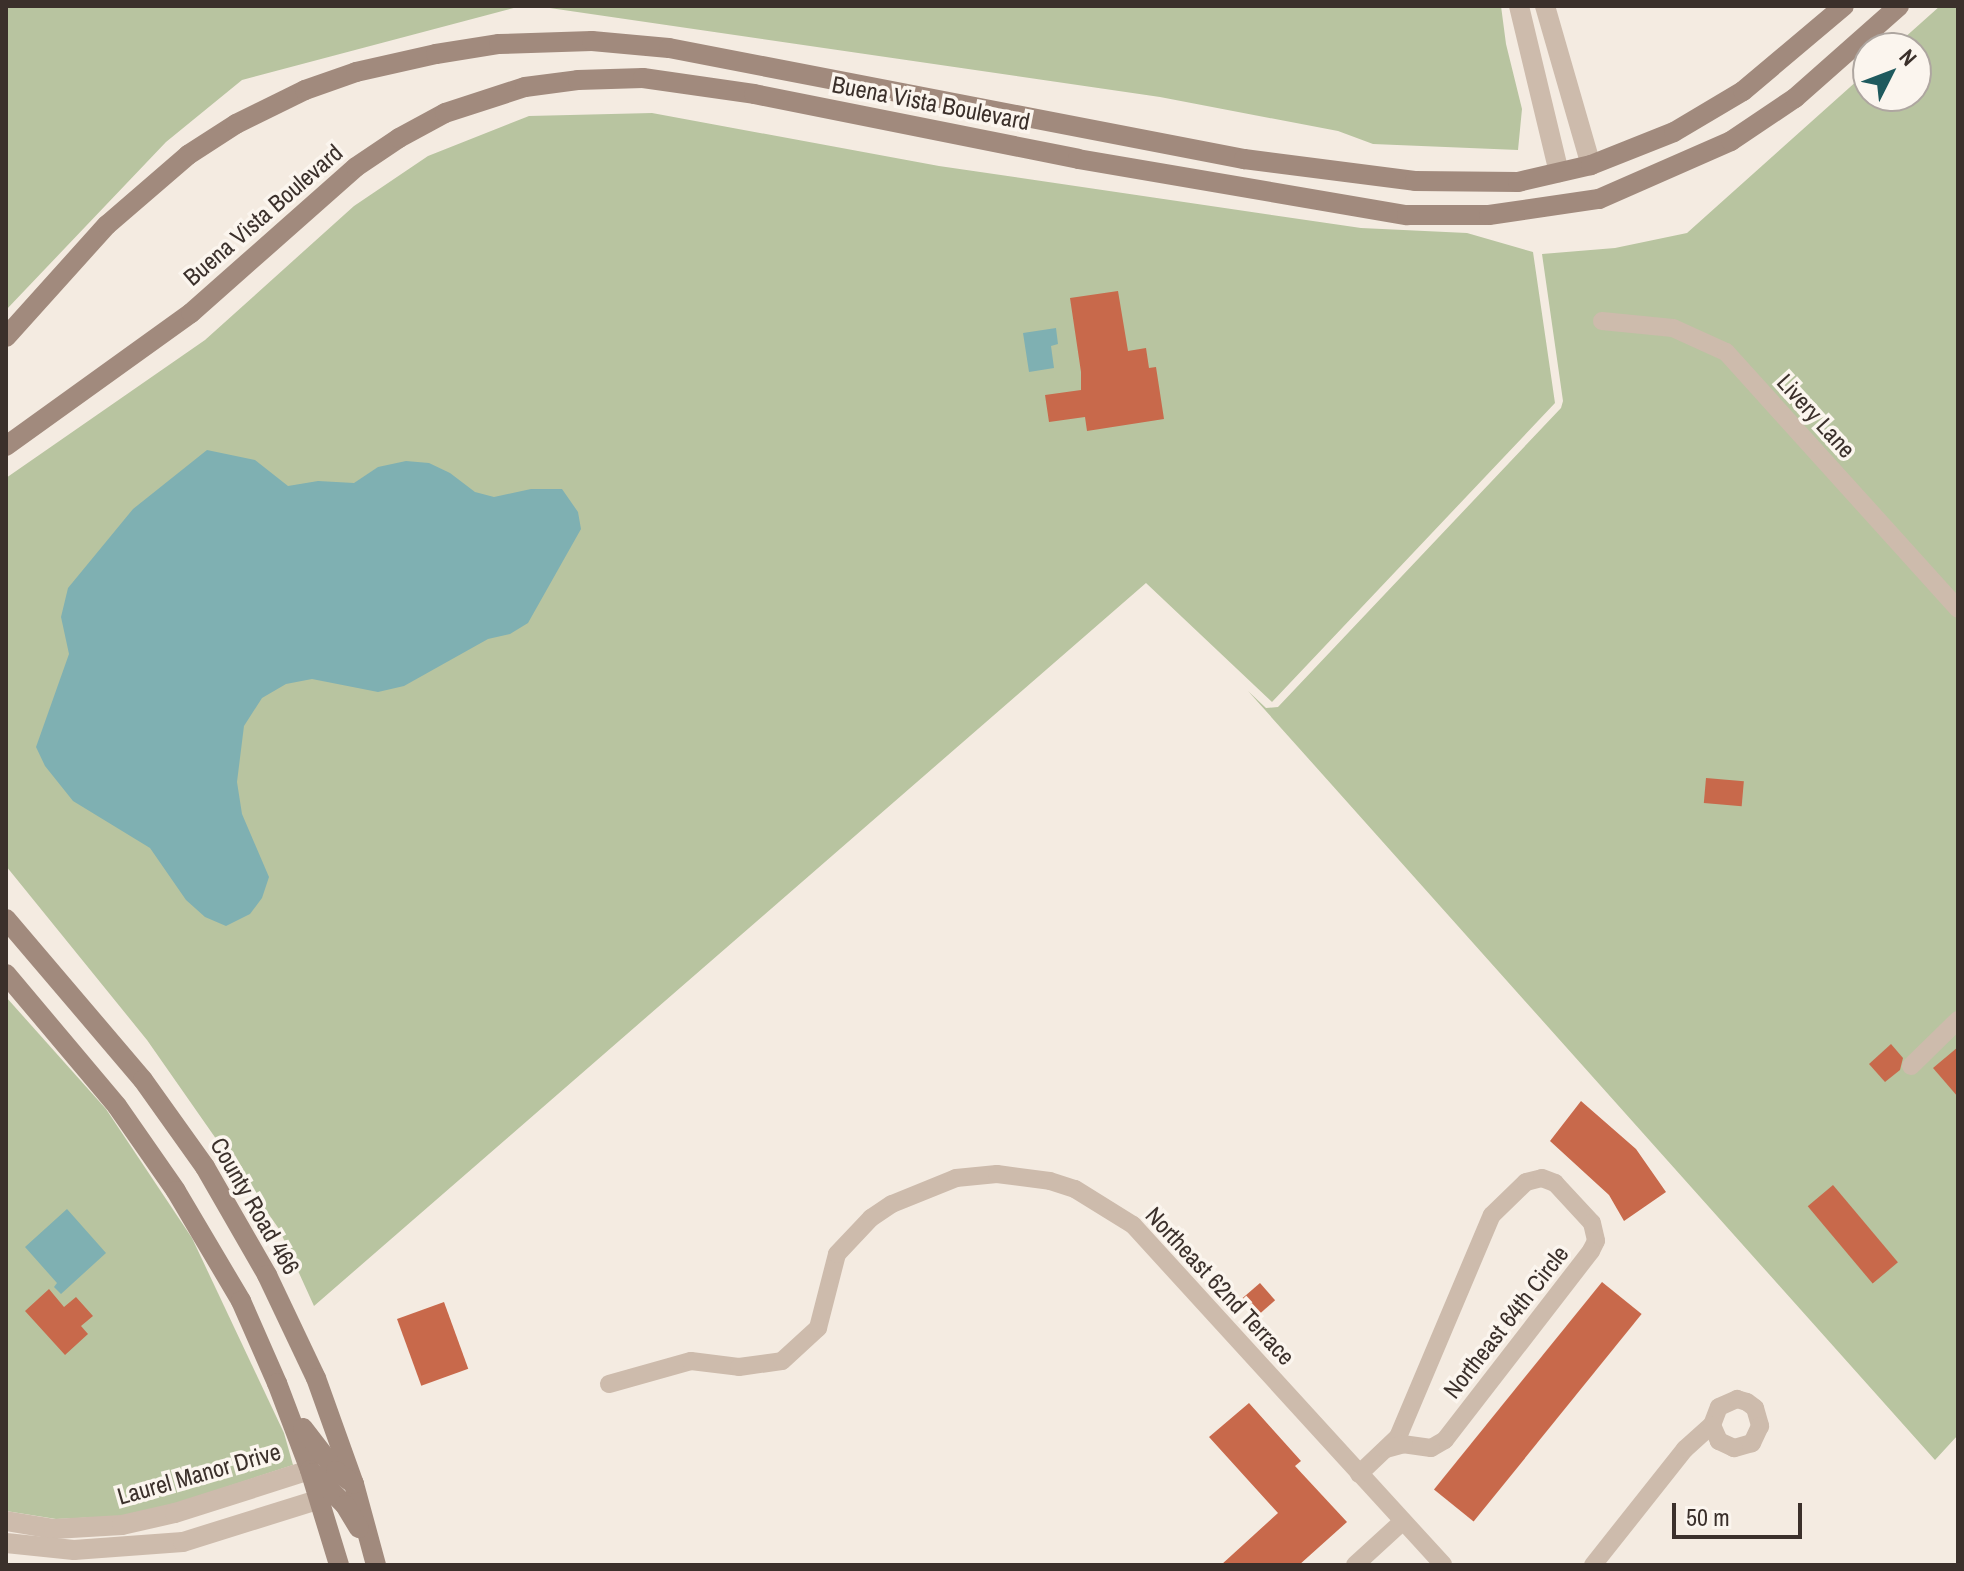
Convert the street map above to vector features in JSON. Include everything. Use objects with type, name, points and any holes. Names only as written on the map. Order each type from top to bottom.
[{"type":"main road","name":"Buena Vista Boulevard","points":[[6,337],[107,225],[188,155],[236,124],[305,90],[356,72],[499,44],[592,41],[669,48],[1244,159],[1415,181],[1518,182],[1591,165],[1674,132],[1743,91],[1844,6]]},
{"type":"main road","name":"Buena Vista Boulevard","points":[[6,446],[191,313],[298,214],[367,160],[445,113],[525,87],[578,80],[657,80],[754,94],[1078,159],[1407,215],[1489,215],[1599,199],[1731,141],[1795,98],[1899,6]]},
{"type":"main road","points":[[1591,165],[1599,199]]},
{"type":"main road","points":[[1559,172],[1565,205]]},
{"type":"main road","name":"County Road 466","points":[[6,919],[134,1069],[205,1167],[267,1275],[298,1340],[354,1484],[375,1558]]},
{"type":"main road","points":[[6,974],[117,1106],[176,1191],[241,1301],[310,1470],[339,1565]]},
{"type":"main road","points":[[277,1383],[316,1447],[336,1471],[354,1484]]},
{"type":"main road","points":[[310,1470],[345,1505],[375,1558]]},
{"type":"street","points":[[1519,6],[1559,172]]},
{"type":"street","points":[[1545,6],[1591,165]]},
{"type":"street","name":"Livery Lane","points":[[1602,321],[1673,328],[1726,352],[1958,609]]},
{"type":"street","points":[[1911,1066],[1958,1020]]},
{"type":"street","name":"Northeast 62nd Terrace","points":[[609,1384],[691,1361],[739,1367],[782,1361],[818,1328],[837,1254],[871,1218],[892,1204],[956,1178],[997,1174],[1024,1176],[1075,1189],[1133,1225],[1443,1565]]},
{"type":"street","name":"Northeast 64th Circle","points":[[1359,1474],[1398,1437],[1492,1215],[1526,1182],[1551,1180],[1592,1223],[1596,1241],[1591,1251],[1445,1440],[1431,1448],[1404,1444],[1387,1449]]},
{"type":"street","points":[[1593,1565],[1685,1449],[1712,1425]]},
{"type":"street","name":"Laurel Manor Drive","points":[[6,1521],[54,1529],[122,1525],[175,1513],[310,1470]]},
{"type":"street","points":[[6,1543],[74,1550],[183,1542],[320,1499]]},
{"type":"street","points":[[175,1513],[183,1542]]},
{"type":"street","points":[[1355,1565],[1403,1521]]},
{"type":"green space","points":[[6,6],[521,6],[242,80],[166,142],[6,310]]},
{"type":"green space","points":[[536,6],[1501,6],[1506,44],[1522,109],[1518,150],[1373,144],[1338,131],[1160,97]]},
{"type":"green space","points":[[1940,6],[1958,6],[1958,1435],[1935,1460],[1248,691],[1266,708],[1278,707],[1561,408],[1563,401],[1542,254],[1615,248],[1687,233],[1852,85],[1852,112],[1932,112],[1932,32],[1911,32]]},
{"type":"green space","points":[[652,113],[939,166],[1361,228],[1467,233],[1533,252],[1555,403],[1272,702],[1146,583],[314,1306],[279,1229],[147,1040],[6,866],[6,478],[205,340],[354,206],[428,156],[529,116]]},
{"type":"green space","points":[[6,997],[106,1109],[192,1238],[284,1433],[293,1465],[174,1504],[122,1516],[56,1519],[6,1511]]},
{"type":"water","points":[[1056,328],[1058,344],[1051,346],[1054,368],[1029,372],[1023,333]]},
{"type":"water","points":[[207,450],[255,460],[288,486],[318,481],[354,483],[378,467],[406,461],[429,463],[450,473],[475,492],[494,497],[531,489],[562,489],[578,512],[581,529],[528,623],[510,634],[488,639],[404,686],[378,692],[312,679],[286,684],[262,698],[244,726],[237,782],[242,814],[269,877],[262,898],[250,914],[226,926],[205,917],[186,900],[150,848],[73,801],[45,766],[36,747],[69,654],[61,617],[68,588],[133,509]]},
{"type":"water","points":[[67,1209],[106,1253],[61,1294],[54,1287],[57,1283],[25,1247]]},
{"type":"building","points":[[1118,291],[1128,351],[1146,348],[1149,368],[1156,367],[1164,419],[1087,431],[1085,417],[1049,422],[1045,395],[1081,390],[1070,298]]},
{"type":"building","points":[[1706,778],[1744,781],[1742,806],[1704,803]]},
{"type":"building","points":[[1891,1044],[1903,1058],[1900,1070],[1885,1082],[1869,1064]]},
{"type":"building","points":[[1958,1047],[1958,1097],[1933,1068]]},
{"type":"building","points":[[1581,1101],[1636,1149],[1666,1192],[1624,1221],[1609,1195],[1550,1141]]},
{"type":"building","points":[[1833,1185],[1898,1262],[1873,1284],[1808,1206]]},
{"type":"building","points":[[1602,1282],[1642,1314],[1474,1522],[1434,1489]]},
{"type":"building","points":[[1260,1283],[1275,1300],[1258,1315],[1243,1298]]},
{"type":"building","points":[[49,1289],[64,1307],[76,1297],[93,1316],[81,1326],[88,1334],[65,1355],[25,1311]]},
{"type":"building","points":[[444,1302],[468,1369],[421,1386],[397,1319]]},
{"type":"building","points":[[1249,1403],[1301,1461],[1295,1466],[1347,1522],[1299,1565],[1221,1565],[1278,1513],[1209,1437]]}]
